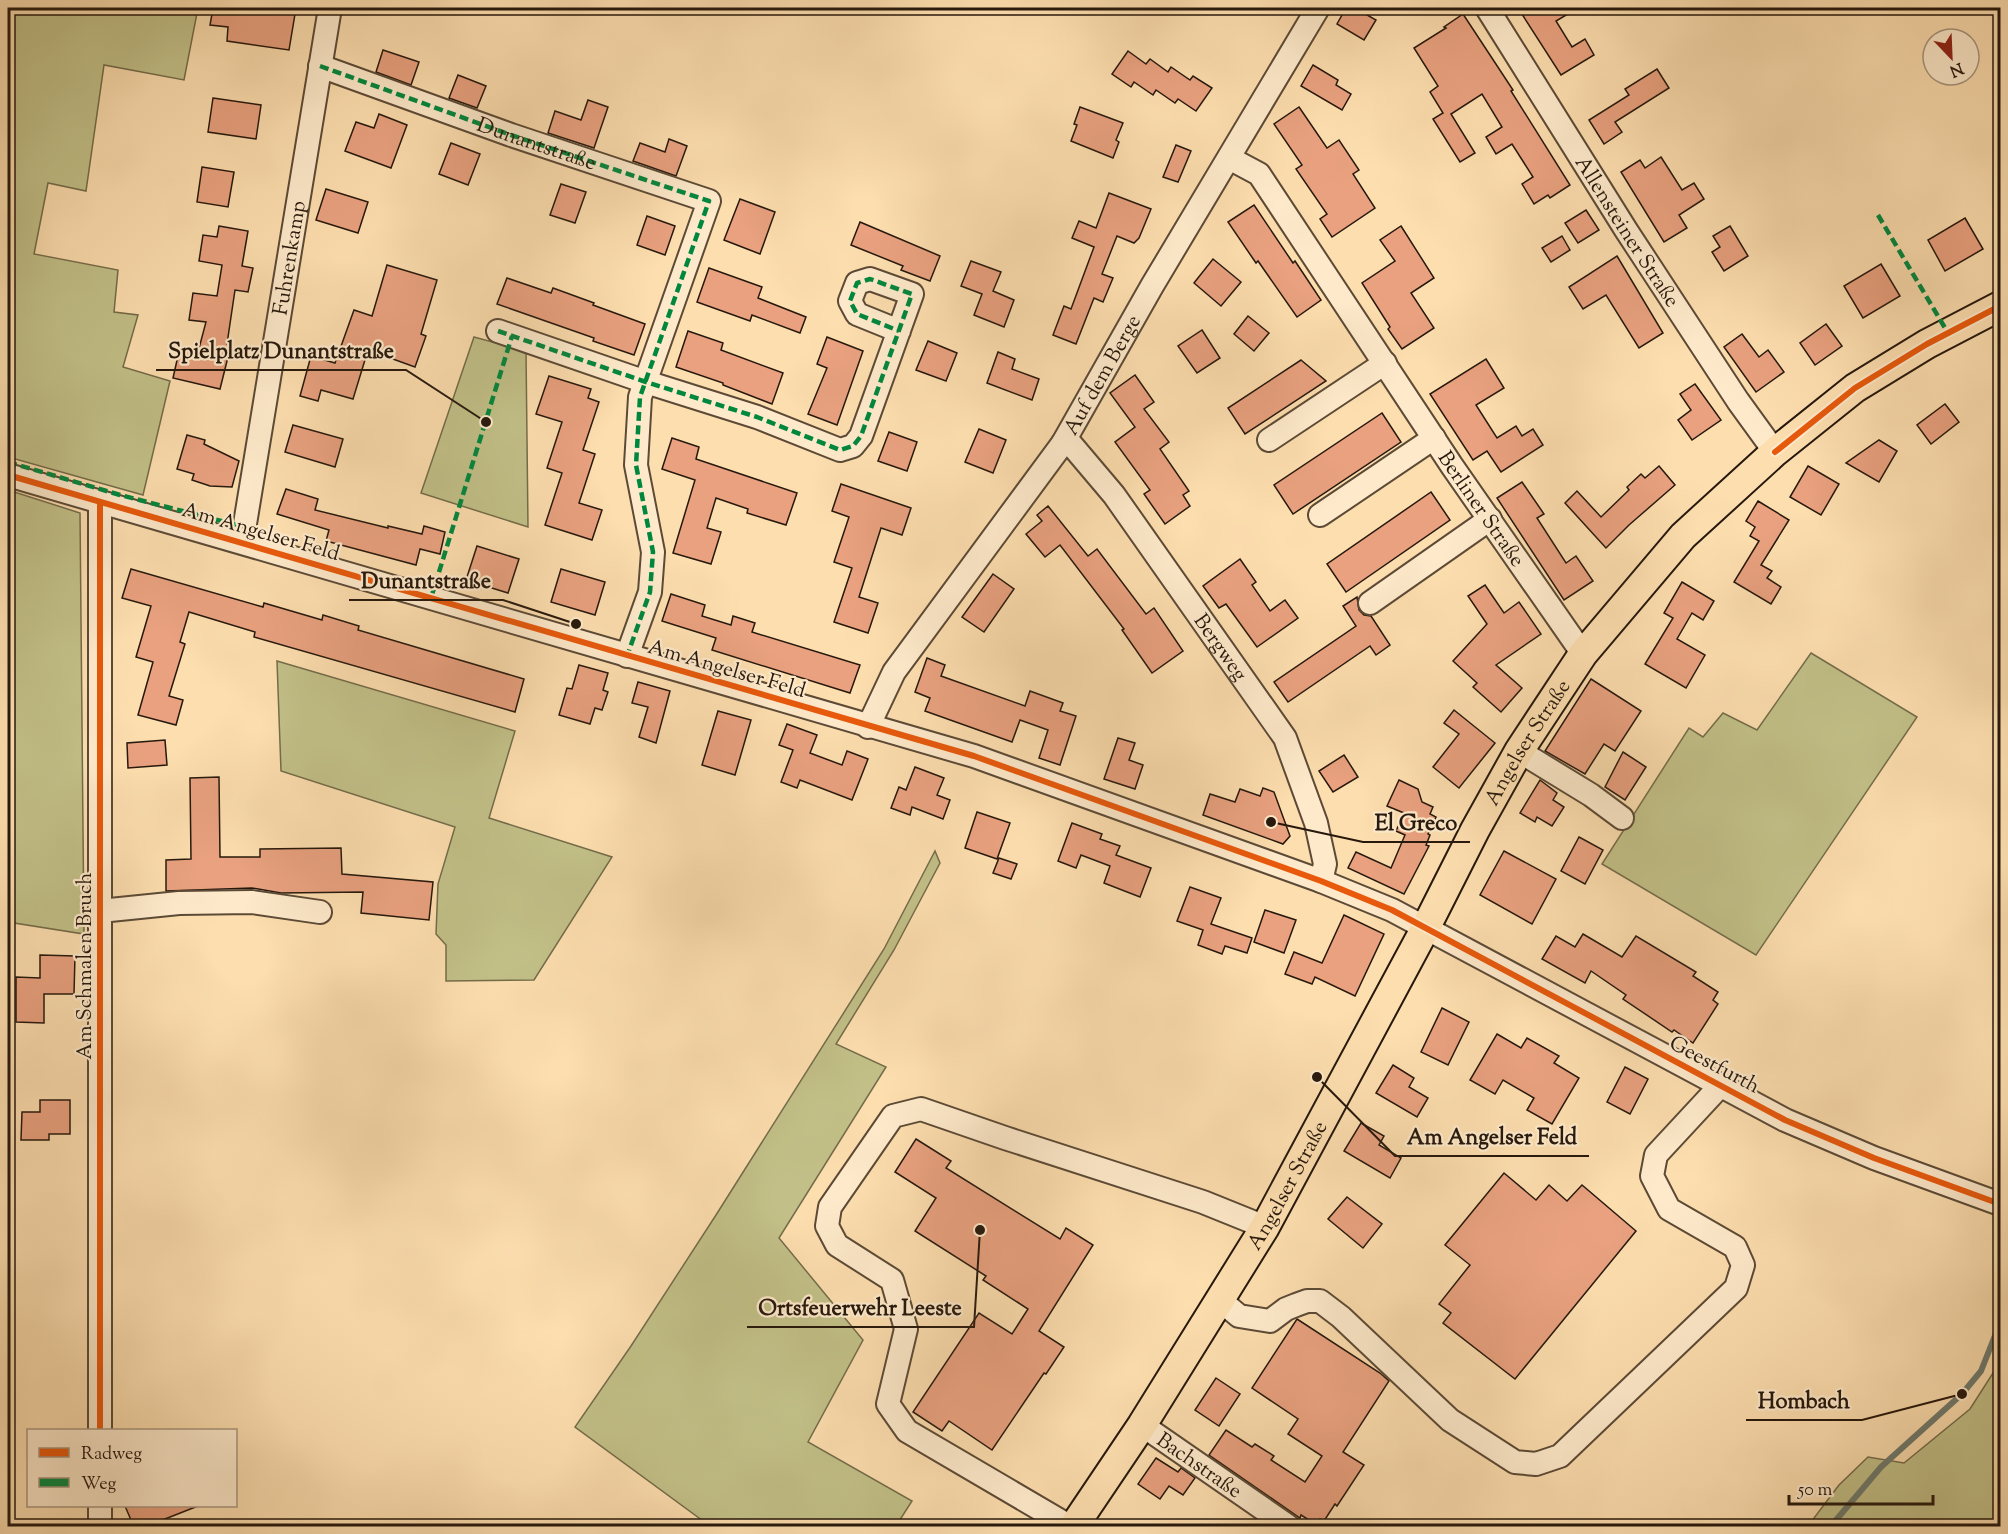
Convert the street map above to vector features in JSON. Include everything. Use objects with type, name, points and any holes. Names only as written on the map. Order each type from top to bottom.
[{"type":"main road","name":"Angelser Straße","points":[[1071,1527],[1142,1425],[1265,1227],[1519,751],[1583,654],[1683,536],[1775,452],[1855,388],[1928,344],[2001,306]]},
{"type":"street","name":"Fuhrenkamp","points":[[242,542],[330,8]]},
{"type":"street","name":"Auf dem Berge","points":[[868,727],[894,672],[1063,443],[1152,286],[1318,8]]},
{"type":"street","name":"Allensteiner Straße","points":[[1487,8],[1626,230],[1744,410],[1775,452]]},
{"type":"street","name":"Dunantstraße","points":[[320,66],[511,135],[709,201],[640,397],[636,465],[653,552],[650,592],[627,656]]},
{"type":"street","name":"Berliner Straße","points":[[1229,158],[1259,174],[1434,438],[1583,654]]},
{"type":"street","points":[[498,331],[757,417],[840,450],[853,446],[861,436],[899,331]]},
{"type":"street","points":[[1269,440],[1384,363]]},
{"type":"street","points":[[1320,515],[1434,438]]},
{"type":"street","name":"Bergweg","points":[[1063,443],[1070,443],[1114,495],[1285,738],[1316,823],[1325,864],[1321,881]]},
{"type":"street","name":"Am Angelser Feld","points":[[8,475],[974,756],[1321,881],[1392,910],[1425,929]]},
{"type":"street","name":"Am Schmalen Bruch","points":[[100,502],[100,1429]]},
{"type":"street","points":[[1370,603],[1490,519]]},
{"type":"street","points":[[1519,751],[1591,795],[1622,818]]},
{"type":"street","points":[[100,910],[179,903],[252,902],[320,912]]},
{"type":"street","name":"Geestfurth","points":[[1425,929],[1785,1120],[1874,1158],[2001,1204]]},
{"type":"street","points":[[1220,1300],[1239,1316],[1270,1321],[1286,1309],[1296,1305],[1307,1301],[1320,1301],[1341,1317],[1450,1420],[1515,1462],[1536,1464],[1560,1456],[1736,1288],[1743,1265],[1735,1247],[1668,1209],[1652,1176],[1656,1155],[1720,1086]]},
{"type":"street","points":[[1071,1527],[908,1431],[888,1404],[906,1329],[892,1280],[837,1245],[826,1226],[830,1207],[894,1116],[921,1108],[1005,1138],[1194,1199],[1265,1227]]},
{"type":"street","name":"Bachstraße","points":[[1142,1425],[1288,1527]]},
{"type":"street","points":[[100,1507],[100,1527]]},
{"type":"shaded area","points":[[8,8],[198,8],[184,80],[104,65],[86,191],[48,183],[34,254],[118,270],[114,312],[138,315],[123,367],[170,381],[143,495],[8,457]]},
{"type":"shaded area","points":[[474,337],[526,351],[528,527],[421,493]]},
{"type":"shaded area","points":[[8,490],[80,513],[84,934],[8,922]]},
{"type":"shaded area","points":[[1811,653],[1917,717],[1756,955],[1602,864],[1689,728],[1703,737],[1723,713],[1757,730]]},
{"type":"shaded area","points":[[277,661],[515,731],[489,818],[612,857],[534,980],[446,981],[446,945],[436,934],[438,884],[455,827],[281,771]]},
{"type":"shaded area","points":[[935,851],[940,863],[894,950],[836,1044],[886,1067],[779,1238],[863,1340],[808,1442],[912,1501],[896,1526],[710,1526],[575,1427],[716,1215],[884,949]]},
{"type":"shaded area","points":[[2000,1362],[2000,1526],[1808,1526],[1839,1485],[1868,1457],[1904,1463],[1970,1409]]},
{"type":"building","points":[[213,8],[296,8],[289,50],[227,41],[228,27],[210,25]]},
{"type":"building","points":[[1346,8],[1355,8],[1376,20],[1364,40],[1337,24]]},
{"type":"building","points":[[1518,8],[1578,8],[1556,21],[1572,47],[1585,39],[1594,55],[1561,75]]},
{"type":"building","points":[[1463,14],[1513,90],[1511,91],[1570,185],[1550,198],[1548,195],[1534,204],[1522,184],[1533,177],[1512,144],[1496,154],[1486,137],[1502,127],[1482,94],[1451,114],[1475,153],[1460,162],[1433,119],[1443,113],[1430,92],[1438,86],[1414,48],[1446,28],[1444,27]]},
{"type":"building","points":[[383,50],[419,62],[411,85],[376,72]]},
{"type":"building","points":[[1128,51],[1146,64],[1150,59],[1168,72],[1171,67],[1190,80],[1193,76],[1212,88],[1196,111],[1178,99],[1175,103],[1156,90],[1153,95],[1134,82],[1131,87],[1112,74]]},
{"type":"building","points":[[1313,65],[1338,80],[1336,85],[1351,94],[1342,110],[1301,86]]},
{"type":"building","points":[[1657,69],[1669,88],[1615,122],[1622,132],[1604,144],[1589,120],[1629,95],[1625,89]]},
{"type":"building","points":[[458,75],[486,86],[477,108],[449,98]]},
{"type":"building","points":[[213,98],[261,105],[256,139],[208,132]]},
{"type":"building","points":[[588,100],[608,107],[594,148],[548,133],[555,111],[581,120]]},
{"type":"building","points":[[1080,107],[1123,123],[1116,140],[1119,142],[1113,158],[1071,141]]},
{"type":"building","points":[[1299,107],[1327,148],[1339,140],[1359,170],[1353,174],[1375,208],[1332,237],[1320,219],[1327,214],[1296,169],[1302,165],[1274,124]]},
{"type":"building","points":[[379,114],[407,125],[391,168],[345,151],[356,122],[374,128]]},
{"type":"building","points":[[669,139],[687,146],[676,176],[633,161],[640,143],[665,152]]},
{"type":"building","points":[[451,143],[480,154],[468,185],[439,174]]},
{"type":"building","points":[[1176,145],[1191,151],[1178,182],[1163,177]]},
{"type":"building","points":[[1661,157],[1682,190],[1694,183],[1704,199],[1679,215],[1687,228],[1664,242],[1621,172],[1640,160],[1645,168]]},
{"type":"building","points":[[202,167],[234,172],[228,207],[197,202]]},
{"type":"building","points":[[561,184],[586,192],[575,223],[550,215]]},
{"type":"building","points":[[326,189],[368,202],[358,233],[316,220]]},
{"type":"building","points":[[1109,193],[1151,209],[1139,238],[1134,243],[1117,236],[1102,274],[1113,278],[1103,302],[1094,298],[1076,344],[1053,335],[1064,306],[1071,309],[1094,247],[1072,238],[1079,221],[1096,228]]},
{"type":"building","points":[[740,199],[775,212],[760,254],[724,240]]},
{"type":"building","points":[[1254,205],[1321,300],[1297,317],[1228,222]]},
{"type":"building","points":[[1586,210],[1599,230],[1578,243],[1565,223]]},
{"type":"building","points":[[647,216],[675,226],[665,255],[637,245]]},
{"type":"building","points":[[1965,218],[1983,249],[1945,271],[1928,240]]},
{"type":"building","points":[[860,222],[940,256],[930,281],[901,270],[903,266],[851,245]]},
{"type":"building","points":[[219,226],[248,231],[242,266],[253,268],[248,292],[235,290],[227,344],[231,345],[220,389],[173,378],[180,347],[198,352],[206,322],[189,320],[193,293],[217,296],[222,265],[199,261],[203,235],[217,237]]},
{"type":"building","points":[[1401,226],[1434,278],[1411,293],[1434,328],[1402,349],[1362,283],[1395,261],[1380,240]]},
{"type":"building","points":[[1730,226],[1748,256],[1724,271],[1712,252],[1720,247],[1713,236]]},
{"type":"building","points":[[1562,236],[1570,250],[1551,262],[1542,248]]},
{"type":"building","points":[[1617,256],[1663,333],[1639,348],[1606,295],[1583,309],[1569,287]]},
{"type":"building","points":[[1213,259],[1241,282],[1221,306],[1194,283]]},
{"type":"building","points":[[971,261],[1001,272],[993,291],[1014,300],[1004,327],[974,315],[982,294],[961,286]]},
{"type":"building","points":[[1881,264],[1900,296],[1863,318],[1844,286]]},
{"type":"building","points":[[387,265],[437,280],[421,334],[426,336],[415,367],[368,350],[353,399],[321,390],[318,401],[300,396],[311,356],[335,363],[354,310],[372,316]]},
{"type":"building","points":[[709,268],[762,287],[758,298],[806,317],[800,333],[752,315],[750,321],[697,302]]},
{"type":"building","points":[[507,278],[551,293],[553,288],[645,324],[634,355],[593,341],[594,338],[497,304]]},
{"type":"building","points":[[1248,316],[1269,333],[1254,351],[1234,334]]},
{"type":"building","points":[[1826,324],[1842,346],[1815,365],[1800,343]]},
{"type":"building","points":[[1202,330],[1220,358],[1197,373],[1178,346]]},
{"type":"building","points":[[688,331],[723,343],[721,350],[783,373],[772,404],[723,385],[723,383],[676,367]]},
{"type":"building","points":[[1742,334],[1759,357],[1768,350],[1784,372],[1756,392],[1724,347]]},
{"type":"building","points":[[827,337],[863,351],[837,425],[808,414],[827,368],[817,364]]},
{"type":"building","points":[[928,341],[957,353],[946,381],[916,370]]},
{"type":"building","points":[[998,352],[1015,359],[1012,369],[1039,379],[1032,400],[987,383]]},
{"type":"building","points":[[1486,359],[1504,388],[1476,405],[1497,438],[1516,426],[1522,436],[1533,429],[1543,445],[1501,472],[1487,451],[1473,460],[1430,394]]},
{"type":"building","points":[[1301,360],[1326,381],[1245,434],[1228,408]]},
{"type":"building","points":[[1135,375],[1154,402],[1144,409],[1169,442],[1160,449],[1189,491],[1183,495],[1190,506],[1165,524],[1144,494],[1150,490],[1115,442],[1135,427],[1110,393]]},
{"type":"building","points":[[549,376],[591,389],[588,398],[599,402],[583,450],[595,454],[579,503],[602,510],[592,540],[545,525],[562,473],[547,468],[562,422],[536,414]]},
{"type":"building","points":[[1695,384],[1721,420],[1692,440],[1678,420],[1691,410],[1680,394]]},
{"type":"building","points":[[1945,404],[1959,422],[1931,444],[1917,425]]},
{"type":"building","points":[[1382,413],[1401,442],[1293,514],[1274,485]]},
{"type":"building","points":[[293,425],[343,439],[335,467],[285,452]]},
{"type":"building","points":[[979,429],[1006,440],[993,473],[965,462]]},
{"type":"building","points":[[889,432],[917,442],[907,471],[878,461]]},
{"type":"building","points":[[187,435],[205,440],[204,444],[239,461],[232,487],[210,486],[192,480],[194,474],[177,469]]},
{"type":"building","points":[[672,438],[699,447],[696,459],[797,493],[786,525],[747,513],[748,509],[716,498],[707,528],[721,532],[711,564],[673,553],[695,480],[662,469]]},
{"type":"building","points":[[1879,440],[1897,451],[1879,482],[1846,463]]},
{"type":"building","points":[[1659,466],[1675,485],[1606,548],[1565,503],[1577,491],[1601,517],[1629,490],[1627,487],[1641,474],[1645,478]]},
{"type":"building","points":[[1808,466],[1839,484],[1821,515],[1790,497]]},
{"type":"building","points":[[1522,482],[1544,514],[1537,518],[1566,563],[1576,556],[1593,581],[1564,600],[1497,498]]},
{"type":"building","points":[[841,484],[911,508],[902,535],[881,528],[859,597],[878,603],[868,633],[834,622],[852,568],[834,562],[849,517],[832,511]]},
{"type":"building","points":[[286,489],[318,499],[315,510],[422,534],[424,526],[445,532],[440,554],[420,549],[416,565],[326,541],[329,530],[277,514]]},
{"type":"building","points":[[1431,492],[1450,520],[1346,592],[1327,564]]},
{"type":"building","points":[[1758,501],[1789,520],[1761,565],[1772,571],[1767,578],[1781,587],[1771,604],[1734,582],[1759,541],[1750,536],[1755,527],[1746,521]]},
{"type":"building","points":[[1048,506],[1088,556],[1097,549],[1146,614],[1154,608],[1183,651],[1152,673],[1122,630],[1124,629],[1060,545],[1045,557],[1026,534],[1042,521],[1037,515]]},
{"type":"building","points":[[477,546],[519,559],[508,593],[466,580]]},
{"type":"building","points":[[1240,559],[1256,582],[1252,585],[1270,611],[1285,600],[1298,618],[1257,647],[1226,604],[1219,608],[1203,586]]},
{"type":"building","points":[[131,569],[263,607],[264,603],[322,620],[323,615],[359,626],[358,630],[524,679],[515,712],[254,637],[255,632],[189,612],[180,642],[185,644],[169,696],[183,700],[176,725],[138,715],[153,662],[136,657],[151,606],[122,598]]},
{"type":"building","points":[[561,569],[605,582],[595,615],[551,602]]},
{"type":"building","points":[[993,574],[1014,589],[984,632],[962,617]]},
{"type":"building","points":[[1682,582],[1714,601],[1703,620],[1692,613],[1677,639],[1705,655],[1686,688],[1645,664],[1673,618],[1664,613]]},
{"type":"building","points":[[1485,585],[1504,613],[1519,602],[1541,634],[1496,665],[1522,688],[1501,712],[1473,687],[1477,683],[1453,661],[1487,624],[1468,596]]},
{"type":"building","points":[[671,594],[705,605],[702,616],[731,625],[733,616],[755,623],[752,632],[860,665],[850,693],[712,650],[716,638],[662,621]]},
{"type":"building","points":[[1357,597],[1359,610],[1364,615],[1371,616],[1390,645],[1376,655],[1370,646],[1288,702],[1274,682],[1356,626],[1343,606]]},
{"type":"building","points":[[927,658],[945,665],[941,676],[1025,706],[1030,691],[1063,703],[1060,711],[1076,716],[1060,765],[1039,758],[1048,730],[1020,720],[1012,742],[925,711],[930,698],[915,692]]},
{"type":"building","points":[[579,665],[608,673],[603,690],[608,692],[602,710],[595,708],[590,724],[559,715],[567,688],[572,689]]},
{"type":"building","points":[[1591,679],[1641,711],[1615,751],[1604,744],[1585,774],[1545,751]]},
{"type":"building","points":[[638,682],[670,691],[656,743],[639,737],[648,707],[632,703]]},
{"type":"building","points":[[1454,710],[1495,743],[1459,788],[1433,767],[1459,734],[1444,723]]},
{"type":"building","points":[[718,711],[751,720],[735,775],[702,765]]},
{"type":"building","points":[[787,724],[817,735],[810,753],[842,765],[847,751],[868,759],[852,800],[800,780],[797,788],[781,782],[793,750],[779,745]]},
{"type":"building","points":[[1118,738],[1135,743],[1129,760],[1143,765],[1135,789],[1104,779]]},
{"type":"building","points":[[165,740],[167,765],[128,768],[127,743]]},
{"type":"building","points":[[1623,752],[1646,767],[1625,800],[1605,787]]},
{"type":"building","points":[[1344,755],[1358,777],[1333,792],[1319,771]]},
{"type":"building","points":[[915,767],[944,778],[937,795],[950,800],[943,819],[912,807],[910,815],[891,808],[899,787],[906,790]]},
{"type":"building","points":[[219,777],[220,857],[260,857],[260,849],[341,848],[342,874],[433,882],[429,920],[361,913],[363,892],[281,893],[252,888],[166,891],[166,860],[191,859],[190,778]]},
{"type":"building","points":[[1399,780],[1418,789],[1422,802],[1433,807],[1430,814],[1436,817],[1428,834],[1430,835],[1426,845],[1429,846],[1404,894],[1348,868],[1356,852],[1391,868],[1405,835],[1396,831],[1404,813],[1387,806]]},
{"type":"building","points":[[1540,780],[1557,793],[1553,800],[1564,807],[1552,826],[1537,817],[1535,822],[1520,813]]},
{"type":"building","points":[[1263,788],[1274,792],[1290,836],[1283,844],[1203,815],[1210,794],[1235,802],[1240,789],[1260,796]]},
{"type":"building","points":[[977,812],[1010,823],[997,859],[965,848]]},
{"type":"building","points":[[1072,823],[1102,834],[1100,839],[1120,846],[1116,855],[1151,868],[1140,897],[1104,883],[1110,866],[1081,855],[1076,868],[1058,861]]},
{"type":"building","points":[[1579,837],[1603,850],[1585,884],[1561,871]]},
{"type":"building","points":[[1504,851],[1556,879],[1532,924],[1480,895]]},
{"type":"building","points":[[999,858],[1017,864],[1011,879],[993,873]]},
{"type":"building","points":[[1190,887],[1221,898],[1211,924],[1252,938],[1247,953],[1225,946],[1222,954],[1198,945],[1203,930],[1177,921]]},
{"type":"building","points":[[1265,910],[1296,920],[1284,953],[1254,942]]},
{"type":"building","points":[[1344,915],[1384,934],[1355,996],[1315,977],[1312,984],[1285,974],[1294,952],[1322,963]]},
{"type":"building","points":[[1583,934],[1622,957],[1636,936],[1696,972],[1693,976],[1718,992],[1713,1000],[1718,1004],[1693,1043],[1674,1030],[1672,1032],[1623,999],[1626,995],[1591,971],[1585,983],[1542,959],[1556,936],[1575,947]]},
{"type":"building","points":[[40,955],[75,956],[74,994],[44,994],[44,1023],[16,1022],[16,977],[40,978]]},
{"type":"building","points":[[1442,1008],[1469,1022],[1448,1065],[1421,1052]]},
{"type":"building","points":[[1497,1034],[1521,1048],[1527,1038],[1559,1056],[1554,1063],[1579,1078],[1552,1124],[1527,1110],[1534,1098],[1503,1080],[1495,1094],[1470,1080]]},
{"type":"building","points":[[1393,1065],[1414,1078],[1409,1087],[1428,1098],[1417,1117],[1376,1093]]},
{"type":"building","points":[[1625,1067],[1648,1079],[1630,1114],[1607,1102]]},
{"type":"building","points":[[40,1100],[70,1100],[70,1134],[49,1134],[49,1140],[21,1140],[22,1112],[40,1112]]},
{"type":"building","points":[[1361,1123],[1384,1136],[1379,1145],[1401,1158],[1390,1178],[1344,1151]]},
{"type":"building","points":[[916,1139],[951,1161],[946,1168],[1060,1239],[1066,1228],[1093,1245],[1039,1331],[1064,1347],[992,1450],[949,1421],[942,1431],[913,1412],[979,1313],[1012,1334],[1028,1309],[983,1280],[986,1276],[915,1231],[936,1198],[895,1172]]},
{"type":"building","points":[[1504,1173],[1536,1200],[1549,1185],[1567,1201],[1582,1185],[1636,1231],[1515,1379],[1443,1323],[1451,1313],[1439,1304],[1470,1265],[1445,1245]]},
{"type":"building","points":[[1347,1197],[1382,1224],[1363,1248],[1328,1219]]},
{"type":"building","points":[[1297,1319],[1389,1381],[1343,1452],[1364,1465],[1337,1506],[1335,1504],[1324,1521],[1320,1519],[1317,1525],[1301,1515],[1300,1518],[1209,1455],[1226,1430],[1252,1447],[1255,1444],[1274,1456],[1271,1460],[1305,1482],[1322,1456],[1288,1434],[1298,1419],[1252,1388]]},
{"type":"building","points":[[1216,1378],[1240,1394],[1219,1426],[1195,1410]]},
{"type":"building","points":[[1156,1458],[1178,1472],[1181,1468],[1195,1478],[1183,1495],[1169,1486],[1160,1499],[1138,1484]]},
{"type":"building","points":[[125,1507],[195,1507],[160,1521],[163,1527],[134,1527]]},
{"type":"waterway","points":[[1831,1526],[1881,1467],[1962,1394],[1981,1371],[2000,1323]]},
{"type":"marked path","points":[[320,66],[511,135],[709,201],[640,397],[636,465],[653,552],[650,592],[627,656]]},
{"type":"marked path","points":[[1878,215],[1948,333]]},
{"type":"marked path","points":[[498,331],[757,417],[840,450],[853,446],[861,436],[912,294],[870,279],[857,283],[850,301],[857,314],[899,331]]},
{"type":"marked path","points":[[431,598],[512,336]]},
{"type":"marked path","points":[[8,462],[120,495],[245,527]]},
{"type":"cycle path","points":[[1775,452],[1855,388],[1927,344],[2000,306]]},
{"type":"cycle path","points":[[8,475],[974,756],[1321,881],[1392,910],[1785,1120],[1874,1158],[2000,1204]]},
{"type":"cycle path","points":[[100,502],[100,1429]]},
{"type":"place","name":"Spielplatz Dunantstraße","points":[[486,422]]},
{"type":"place","name":"Dunantstraße","points":[[576,624]]},
{"type":"place","name":"El Greco","points":[[1271,822]]},
{"type":"place","name":"Am Angelser Feld","points":[[1317,1077]]},
{"type":"place","name":"Ortsfeuerwehr Leeste","points":[[980,1230]]},
{"type":"place","name":"Hombach","points":[[1962,1394]]}]
